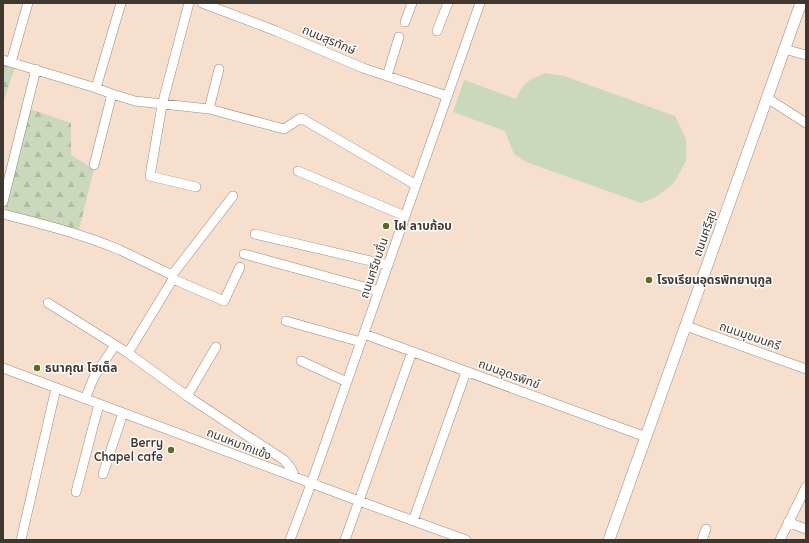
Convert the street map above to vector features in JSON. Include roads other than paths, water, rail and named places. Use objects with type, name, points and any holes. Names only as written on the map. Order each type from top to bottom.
[{"type":"main road","name":"ถนนศรีสุข","points":[[610,540],[784,49],[802,6]]},
{"type":"street","points":[[28,3],[7,61],[135,101],[209,109],[284,128],[301,118],[416,185]]},
{"type":"street","points":[[96,88],[121,3]]},
{"type":"street","points":[[188,3],[162,105],[150,176],[196,187]]},
{"type":"street","name":"ถนนสุรทักษ์","points":[[204,3],[276,31],[363,68],[447,96]]},
{"type":"street","points":[[405,22],[412,3]]},
{"type":"street","points":[[437,31],[448,3]]},
{"type":"street","name":"ถนนศรีชมชื่น","points":[[290,540],[480,3]]},
{"type":"street","points":[[387,76],[399,37]]},
{"type":"street","points":[[784,49],[806,55]]},
{"type":"street","points":[[3,202],[36,69]]},
{"type":"street","points":[[209,109],[220,69]]},
{"type":"street","points":[[94,165],[112,94]]},
{"type":"street","points":[[767,98],[806,123]]},
{"type":"street","points":[[298,171],[405,216]]},
{"type":"street","points":[[128,352],[173,277],[233,196]]},
{"type":"street","points":[[3,214],[62,230],[113,248],[224,301],[240,267]]},
{"type":"street","points":[[255,234],[388,265]]},
{"type":"street","points":[[244,254],[378,292]]},
{"type":"street","points":[[48,303],[128,352],[187,396],[284,460],[293,471],[294,477]]},
{"type":"street","name":"ถนนอุดรพิทข์","points":[[286,321],[362,338],[412,352],[646,437]]},
{"type":"street","name":"ถนนมุขมนครี","points":[[686,326],[806,369]]},
{"type":"street","points":[[84,399],[94,377],[115,344]]},
{"type":"street","points":[[187,396],[216,347]]},
{"type":"street","points":[[345,540],[412,352]]},
{"type":"street","points":[[301,361],[347,382]]},
{"type":"street","name":"ถนนหมากแข้ง","points":[[3,368],[359,502],[466,540]]},
{"type":"street","points":[[413,521],[466,372]]},
{"type":"street","points":[[21,540],[56,388]]},
{"type":"street","points":[[76,492],[99,404]]},
{"type":"street","points":[[103,474],[123,413]]},
{"type":"street","points":[[780,540],[806,487]]},
{"type":"street","points":[[788,522],[806,529]]},
{"type":"street","points":[[702,540],[706,529]]},
{"type":"place","name":"ไฝ ลาบก้อบ","points":[[386,226]]},
{"type":"place","name":"โรงเรียนอุดรพิทยานุกูล","points":[[649,280]]},
{"type":"place","name":"ธนาคุณ โฮเต็ล","points":[[37,368]]},
{"type":"place","name":"Berry Chapel cafe","points":[[171,450]]}]
